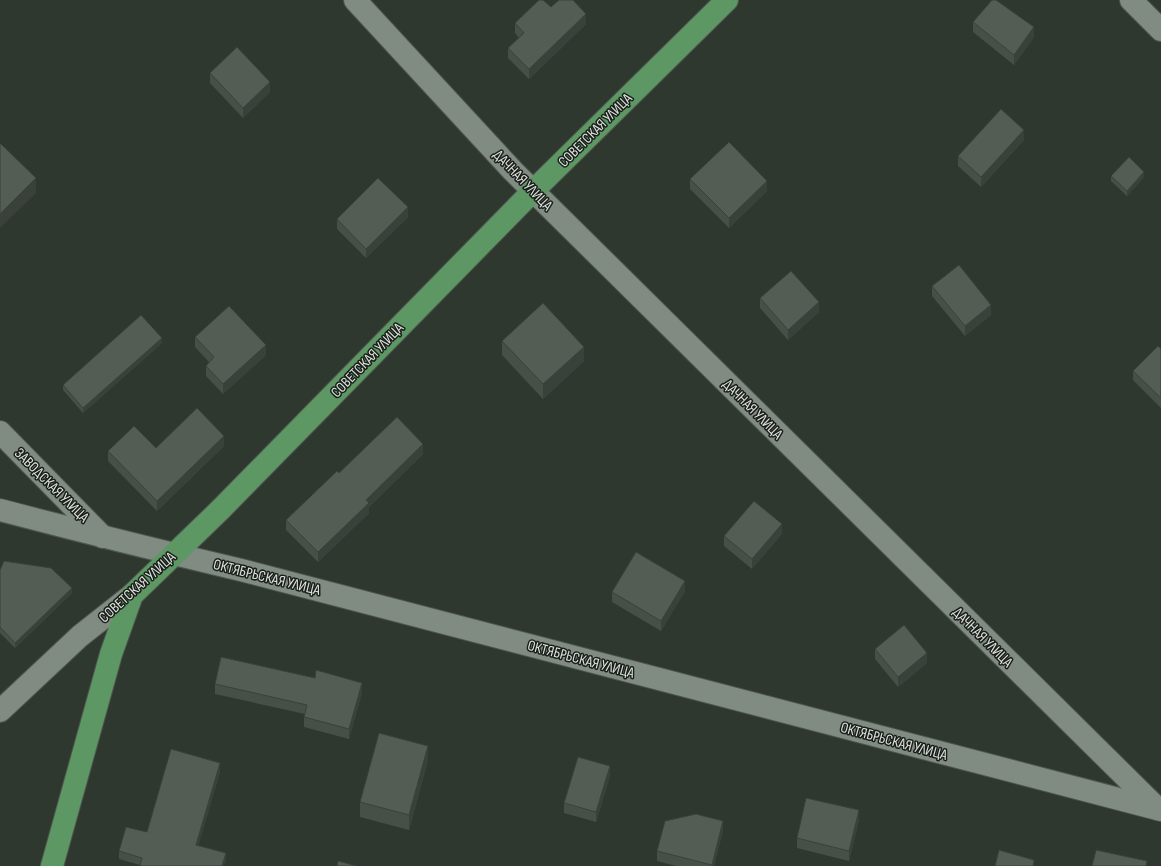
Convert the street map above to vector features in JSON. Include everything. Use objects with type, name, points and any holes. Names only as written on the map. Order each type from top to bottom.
[{"type":"main road","name":"СОВЕТСКАЯ УЛИЦА","points":[[132,594],[226,504],[533,191],[727,0]]},
{"type":"main road","points":[[52,866],[111,654],[132,594]]},
{"type":"street","name":"ДАЧНАЯ УЛИЦА","points":[[355,0],[513,171],[1160,810]]},
{"type":"street","points":[[1131,0],[1161,30]]},
{"type":"street","name":"ЗАВОДСКАЯ УЛИЦА","points":[[0,432],[104,538]]},
{"type":"street","name":"ОКТЯБРЬСКАЯ УЛИЦА","points":[[0,510],[104,538],[175,553],[1160,810]]},
{"type":"street","name":"СОВЕТСКАЯ УЛИЦА","points":[[0,711],[80,636],[132,594]]},
{"type":"building","points":[[539,0],[543,0],[551,7],[559,0],[573,0],[586,14],[529,69],[508,48],[524,33],[515,23]]},
{"type":"building","points":[[992,0],[996,0],[1034,27],[1014,55],[973,22]]},
{"type":"building","points":[[237,47],[270,82],[243,108],[210,73]]},
{"type":"building","points":[[1001,109],[1024,130],[981,177],[958,156]]},
{"type":"building","points":[[729,142],[767,181],[729,218],[690,179]]},
{"type":"building","points":[[0,143],[36,178],[0,214]]},
{"type":"building","points":[[1129,157],[1144,172],[1127,191],[1111,176]]},
{"type":"building","points":[[378,178],[408,207],[366,249],[337,219]]},
{"type":"building","points":[[959,265],[991,305],[965,326],[932,286]]},
{"type":"building","points":[[791,271],[819,302],[788,330],[760,298]]},
{"type":"building","points":[[543,303],[584,347],[543,384],[502,341]]},
{"type":"building","points":[[229,306],[266,345],[223,384],[206,366],[214,357],[195,337]]},
{"type":"building","points":[[141,315],[162,338],[83,408],[63,385]]},
{"type":"building","points":[[1158,346],[1161,349],[1161,398],[1133,371]]},
{"type":"building","points":[[197,408],[224,436],[157,501],[108,451],[134,426],[156,448]]},
{"type":"building","points":[[397,417],[423,444],[366,500],[369,503],[318,552],[286,520],[337,471],[339,473]]},
{"type":"building","points":[[754,501],[782,524],[752,559],[724,536]]},
{"type":"building","points":[[636,552],[685,581],[661,621],[612,592]]},
{"type":"building","points":[[4,561],[51,568],[72,588],[15,643],[0,627],[0,570]]},
{"type":"building","points":[[904,625],[927,653],[898,677],[875,649]]},
{"type":"building","points":[[221,657],[315,678],[316,670],[362,683],[349,729],[304,717],[307,705],[215,684]]},
{"type":"building","points":[[379,733],[428,746],[409,815],[360,802]]},
{"type":"building","points":[[171,749],[220,763],[196,845],[226,853],[222,866],[140,866],[142,858],[119,851],[126,827],[147,832]]},
{"type":"building","points":[[578,757],[610,766],[596,812],[564,803]]},
{"type":"building","points":[[806,798],[859,810],[849,851],[797,838]]},
{"type":"building","points":[[696,814],[723,821],[712,865],[657,851],[665,821]]},
{"type":"building","points":[[999,850],[1034,860],[1033,866],[995,866]]},
{"type":"building","points":[[1096,850],[1147,861],[1146,866],[1092,866]]},
{"type":"building","points":[[338,861],[357,866],[337,866]]}]
